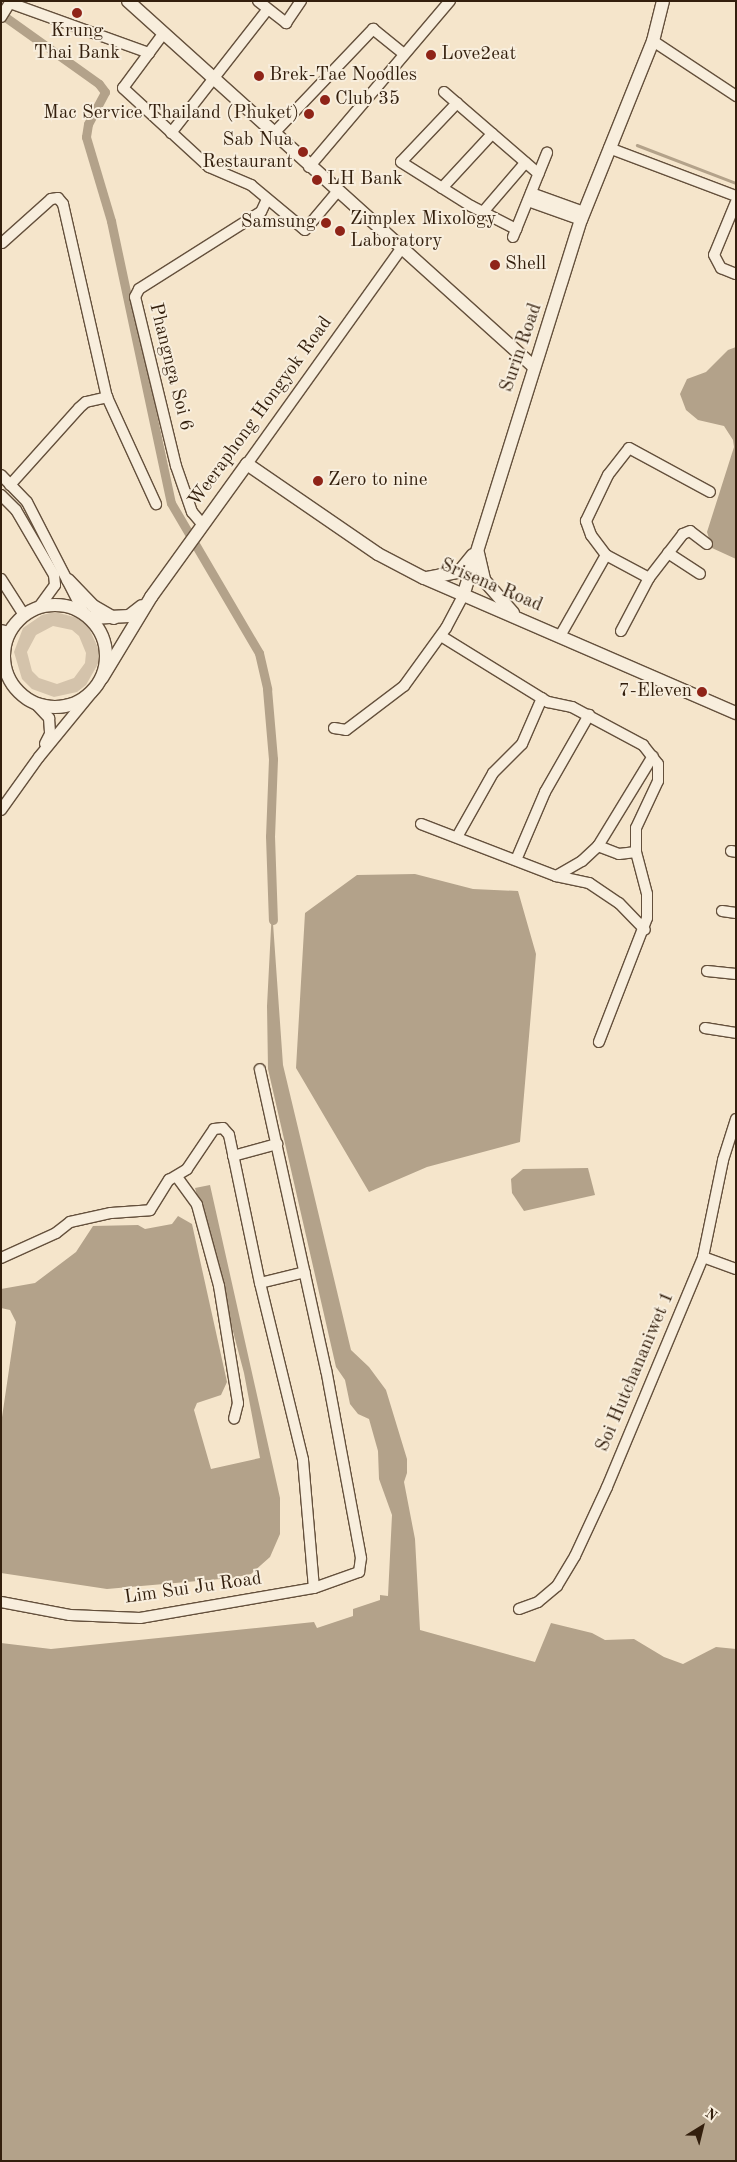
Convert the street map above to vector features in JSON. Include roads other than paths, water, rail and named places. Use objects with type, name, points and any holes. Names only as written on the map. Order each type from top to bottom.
[{"type":"street","points":[[128,1],[309,167],[533,366]]},
{"type":"street","points":[[258,1],[286,23],[301,1]]},
{"type":"street","points":[[309,167],[450,1]]},
{"type":"street","name":"Surin Road","points":[[463,596],[533,366],[557,304],[582,216],[653,41],[663,1]]},
{"type":"street","points":[[7,8],[149,53]]},
{"type":"street","points":[[171,133],[268,9]]},
{"type":"street","points":[[274,133],[373,29],[404,54]]},
{"type":"street","points":[[163,34],[123,88],[171,133],[209,167],[251,186],[305,230],[337,192]]},
{"type":"street","points":[[653,41],[736,96]]},
{"type":"street","points":[[444,92],[538,174]]},
{"type":"street","points":[[457,103],[401,162],[515,233],[547,153]]},
{"type":"street","points":[[442,188],[492,134]]},
{"type":"street","points":[[609,148],[736,196]]},
{"type":"street","points":[[483,212],[525,163]]},
{"type":"street","points":[[529,197],[582,216]]},
{"type":"street","points":[[2,243],[51,198],[58,198],[63,204],[107,397],[156,504]]},
{"type":"street","name":"Phangnga Soi 6","points":[[202,527],[192,512],[176,466],[135,297],[139,289],[261,212],[267,199]]},
{"type":"street","points":[[736,202],[714,255],[720,268],[736,274]]},
{"type":"street","name":"Weeraphong Hongyok Road","points":[[102,678],[151,597],[401,249]]},
{"type":"street","points":[[10,485],[79,408],[86,402],[107,397]]},
{"type":"street","points":[[649,578],[606,555],[591,535],[586,521],[608,475],[629,448],[710,492]]},
{"type":"street","name":"Srisena Road","points":[[247,464],[378,554],[424,578],[736,714]]},
{"type":"street","points":[[1,475],[28,502],[68,580],[106,643],[106,664],[102,678],[39,756],[1,810]]},
{"type":"street","points":[[1,495],[16,510],[54,575],[54,585],[40,606]]},
{"type":"street","points":[[621,632],[649,578],[683,534],[690,531],[707,544]]},
{"type":"street","points":[[424,578],[459,572],[477,550]]},
{"type":"street","points":[[477,550],[484,580],[518,618]]},
{"type":"street","points":[[668,553],[700,574]]},
{"type":"street","points":[[560,636],[606,555]]},
{"type":"street","points":[[1,578],[24,615]]},
{"type":"street","points":[[68,580],[93,606],[116,619]]},
{"type":"street","points":[[334,728],[346,730],[404,686],[441,636],[463,596]]},
{"type":"street","name":"Weeraphong Hongyok Road","points":[[88,615],[116,619],[129,616],[151,597]]},
{"type":"street","points":[[20,693],[10,680],[2,653],[5,631],[24,615],[40,606],[56,604],[88,615]]},
{"type":"street","points":[[441,636],[542,698],[589,714],[643,745],[653,756],[660,771],[636,828],[636,852],[647,894],[645,930],[615,997],[599,1042]]},
{"type":"street","points":[[1,685],[20,693],[44,710],[50,726],[39,756]]},
{"type":"street","points":[[35,703],[51,707],[67,706],[93,691]]},
{"type":"street","points":[[457,837],[493,773],[522,744],[542,698]]},
{"type":"street","points":[[516,860],[545,792],[589,714]]},
{"type":"street","points":[[556,876],[582,861],[598,846],[653,756]]},
{"type":"street","points":[[421,824],[556,876],[589,883],[606,893],[645,930]]},
{"type":"street","points":[[598,846],[619,854],[636,852]]},
{"type":"street","points":[[722,911],[736,913]]},
{"type":"street","points":[[707,971],[736,974]]},
{"type":"street","points":[[705,1028],[736,1033]]},
{"type":"street","points":[[260,1069],[305,1272],[260,1283]]},
{"type":"street","name":"Soi Hutchananiwet 1","points":[[518,1609],[550,1595],[576,1556],[703,1257],[723,1160],[736,1119]]},
{"type":"street","points":[[1,1258],[83,1218],[150,1210],[169,1180],[177,1177],[203,1150],[214,1129],[223,1128],[229,1135],[260,1283],[303,1460],[314,1588]]},
{"type":"street","points":[[233,1156],[277,1144]]},
{"type":"street","points":[[177,1177],[197,1205],[219,1286],[238,1403],[234,1419]]},
{"type":"street","points":[[703,1257],[736,1269]]},
{"type":"street","name":"Lim Sui Ju Road","points":[[1,1602],[70,1615],[140,1618],[314,1588],[359,1572],[361,1558],[347,1475],[305,1272]]},
{"type":"waterway","points":[[1,14],[99,84],[105,92],[88,124],[86,137],[111,221],[171,503],[259,653],[267,689],[273,759],[270,836],[273,920]]},
{"type":"waterway","points":[[637,145],[736,183]]},
{"type":"place","name":"Krung Thai Bank","points":[[77,13]]},
{"type":"place","name":"Love2eat","points":[[431,55]]},
{"type":"place","name":"Brek-Tae Noodles","points":[[259,76]]},
{"type":"place","name":"Club 35","points":[[325,100]]},
{"type":"place","name":"Mac Service Thailand (Phuket)","points":[[309,114]]},
{"type":"place","name":"Sab Nua Restaurant","points":[[303,152]]},
{"type":"place","name":"LH Bank","points":[[317,180]]},
{"type":"place","name":"Samsung","points":[[326,223]]},
{"type":"place","name":"Zimplex Mixology Laboratory","points":[[340,231]]},
{"type":"place","name":"Shell","points":[[495,265]]},
{"type":"place","name":"Zero to nine","points":[[318,481]]},
{"type":"place","name":"7-Eleven","points":[[702,692]]}]
